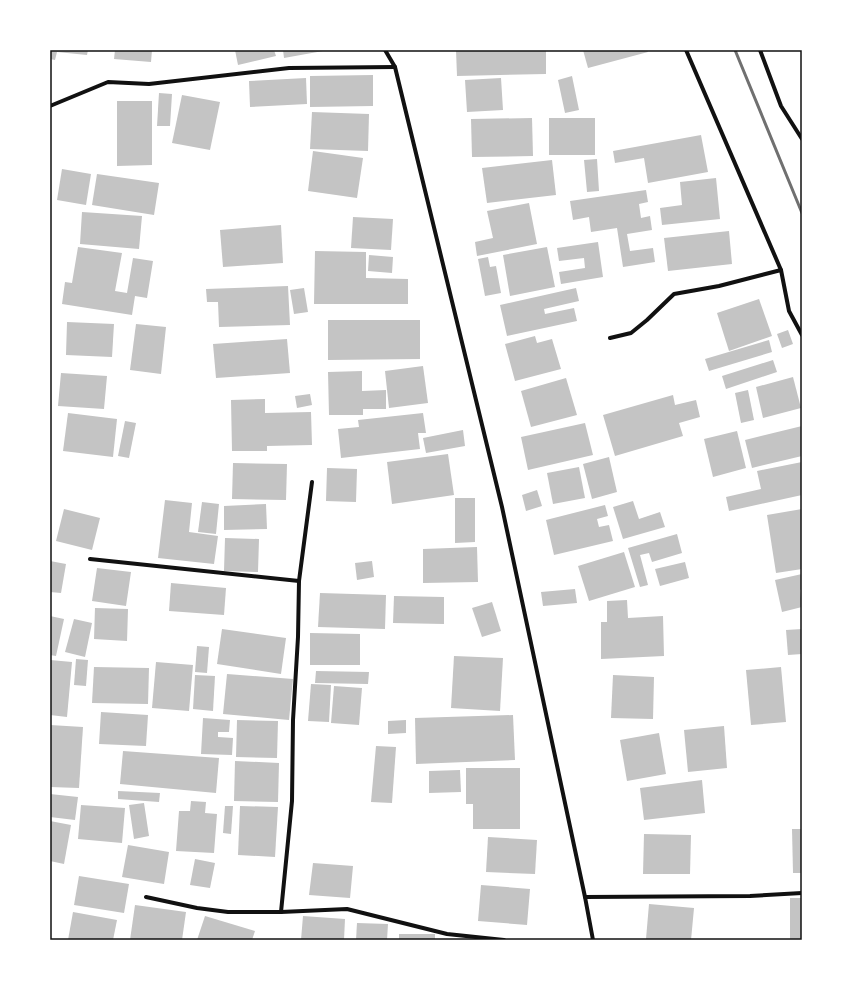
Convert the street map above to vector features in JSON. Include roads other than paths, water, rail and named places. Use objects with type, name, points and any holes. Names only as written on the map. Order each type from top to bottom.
[{"type":"street","points":[[385,50],[395,67],[502,507],[593,940]]},
{"type":"street","points":[[686,50],[781,270],[789,311],[802,335]]},
{"type":"street","points":[[760,50],[781,106],[802,139]]},
{"type":"street","points":[[50,106],[108,82],[149,84],[288,68],[395,67]]},
{"type":"street","points":[[610,338],[631,333],[674,294],[719,286],[781,270]]},
{"type":"street","points":[[281,912],[292,801],[293,720],[298,637],[299,581],[312,482]]},
{"type":"street","points":[[90,559],[299,581]]},
{"type":"street","points":[[585,897],[750,896],[802,893]]},
{"type":"street","points":[[146,897],[197,908],[228,912],[281,912],[347,909],[447,934],[504,940]]},
{"type":"railway","points":[[735,50],[802,213]]}]
